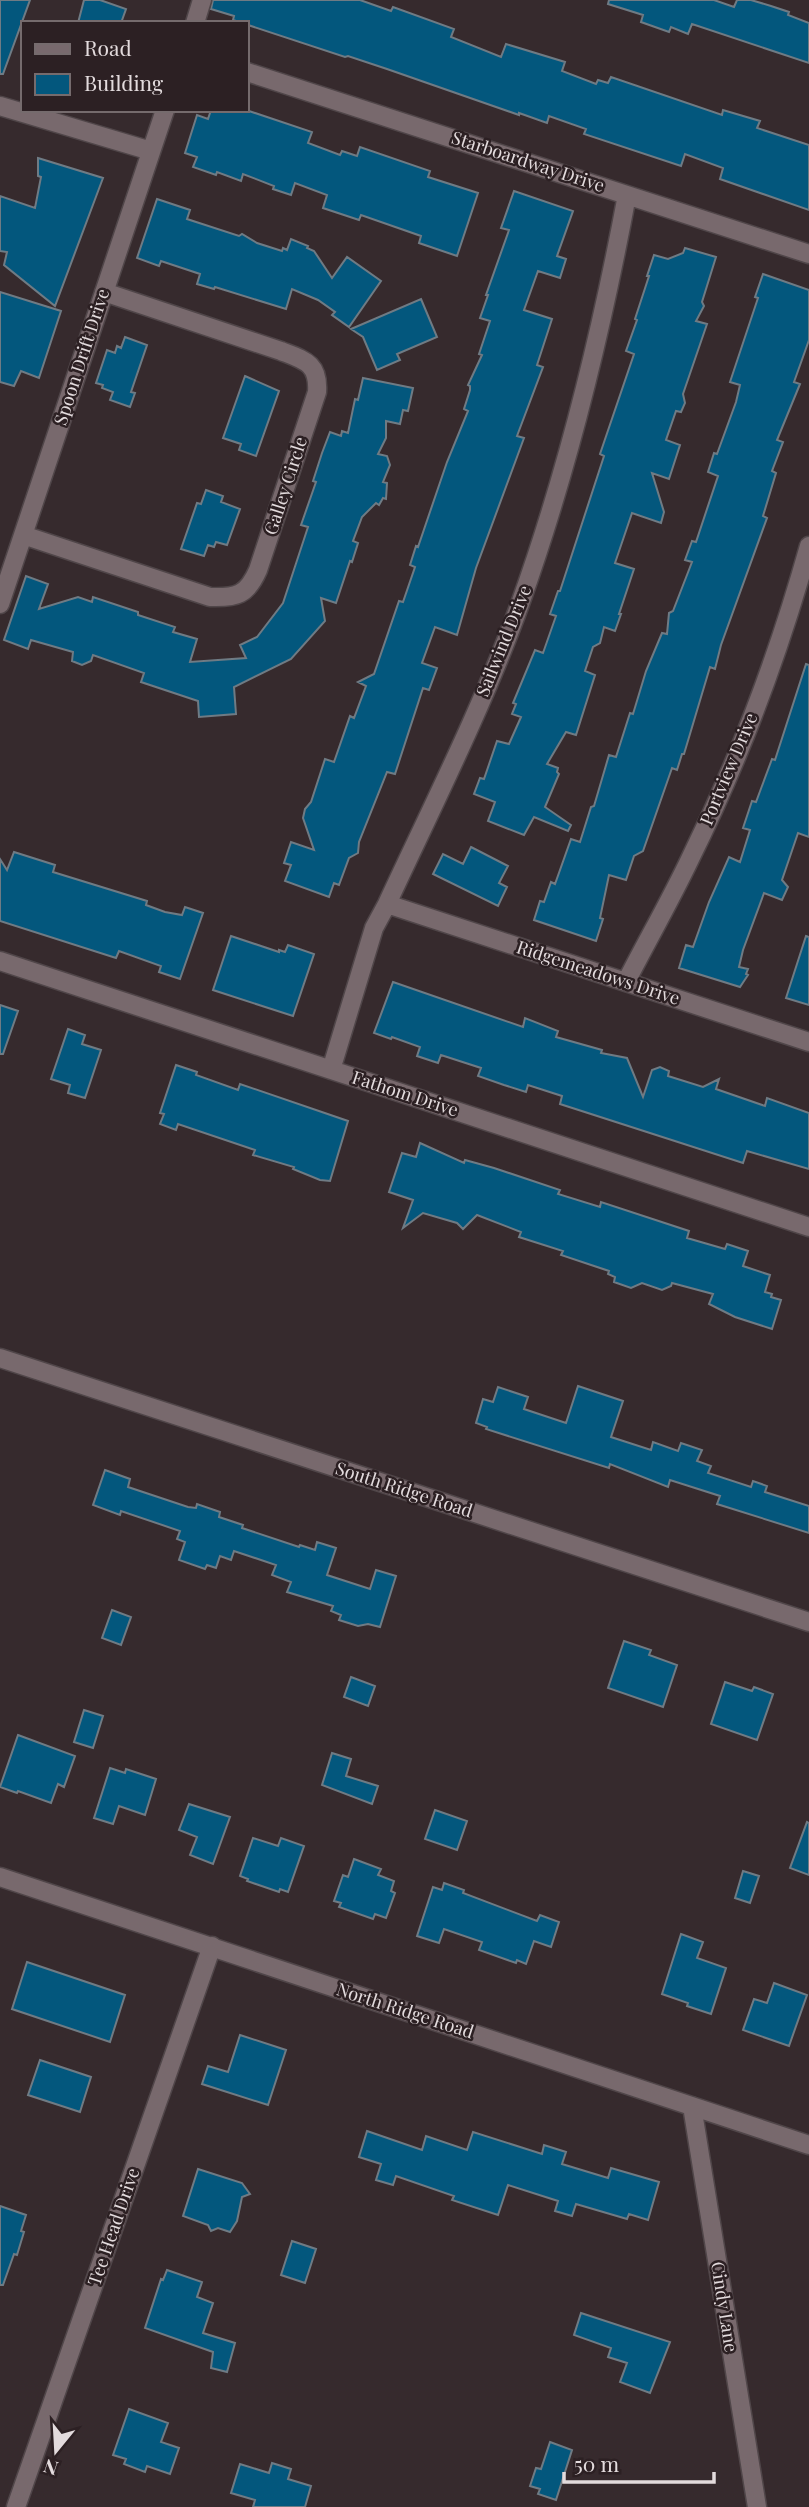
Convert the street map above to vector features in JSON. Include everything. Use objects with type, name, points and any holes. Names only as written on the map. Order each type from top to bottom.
[{"type":"street","points":[[195,21],[202,0]]},
{"type":"street","name":"Starboardway Drive","points":[[248,72],[809,254]]},
{"type":"street","points":[[0,106],[151,151]]},
{"type":"street","name":"Spoon Drift Drive","points":[[0,604],[164,112]]},
{"type":"street","name":"Sailwind Drive","points":[[331,1070],[374,928],[484,693],[519,606],[547,525],[580,412],[605,311],[627,195]]},
{"type":"street","name":"Galley Circle","points":[[23,535],[181,589],[226,598],[239,595],[251,584],[267,544],[317,392],[318,380],[313,368],[305,360],[281,351],[104,292]]},
{"type":"street","name":"Portview Drive","points":[[626,982],[691,858],[722,787],[778,645],[809,546]]},
{"type":"street","name":"Ridgemeadows Drive","points":[[387,904],[809,1042]]},
{"type":"street","name":"Fathom Drive","points":[[0,961],[809,1227]]},
{"type":"street","name":"South Ridge Road","points":[[0,1358],[809,1622]]},
{"type":"street","name":"North Ridge Road","points":[[0,1877],[809,2146]]},
{"type":"street","name":"Tee Head Drive","points":[[16,2507],[212,1946]]},
{"type":"street","name":"Cindy Lane","points":[[692,2106],[757,2507]]},
{"type":"building","points":[[0,0],[30,0],[3,74],[0,74]]},
{"type":"building","points":[[84,0],[100,0],[126,9],[122,21],[79,21]]},
{"type":"building","points":[[213,0],[360,0],[391,11],[393,7],[454,29],[451,37],[501,57],[506,44],[565,62],[562,71],[596,84],[598,80],[608,83],[611,77],[722,115],[723,110],[760,121],[757,128],[809,145],[809,210],[720,179],[723,168],[685,154],[681,166],[584,134],[586,129],[549,116],[547,123],[519,115],[248,25],[248,21],[233,20],[234,16],[211,9]]},
{"type":"building","points":[[609,0],[714,0],[734,7],[737,0],[751,0],[771,6],[809,23],[809,63],[692,24],[688,34],[671,27],[669,32],[641,22],[643,15],[608,4]]},
{"type":"building","points":[[248,111],[312,132],[308,143],[340,155],[342,151],[357,156],[360,147],[430,171],[428,177],[478,193],[457,256],[419,243],[421,236],[361,215],[359,220],[323,208],[327,195],[295,183],[291,195],[243,174],[241,181],[193,167],[197,157],[185,153],[197,115],[208,119],[210,112]]},
{"type":"building","points":[[38,158],[103,178],[55,306],[4,265],[7,252],[0,251],[0,196],[35,208],[41,177],[38,176]]},
{"type":"building","points":[[514,191],[573,211],[557,256],[566,259],[560,278],[538,271],[524,310],[552,319],[537,365],[543,367],[517,436],[524,438],[476,568],[457,635],[435,627],[422,663],[437,668],[429,690],[423,688],[395,774],[387,772],[359,842],[358,853],[349,858],[339,885],[334,883],[329,897],[285,881],[291,865],[284,863],[291,842],[314,850],[303,818],[305,809],[311,802],[325,759],[334,762],[350,716],[354,718],[366,686],[358,682],[374,674],[399,601],[403,602],[415,567],[410,565],[416,546],[418,547],[447,462],[468,411],[464,409],[470,390],[468,385],[482,355],[479,354],[490,321],[480,318],[509,230],[501,228]]},
{"type":"building","points":[[157,199],[190,210],[187,219],[239,236],[242,234],[257,243],[282,251],[283,248],[287,250],[291,239],[308,246],[332,278],[347,257],[381,281],[349,327],[332,315],[335,312],[318,300],[292,289],[286,309],[197,284],[200,274],[161,261],[159,266],[137,258]]},
{"type":"building","points":[[685,248],[716,257],[702,302],[704,306],[696,321],[707,324],[683,394],[685,403],[681,412],[676,411],[666,440],[680,445],[669,479],[652,473],[664,512],[661,523],[632,513],[615,563],[634,569],[621,614],[615,631],[604,627],[600,643],[593,647],[585,671],[595,675],[576,735],[566,732],[547,764],[558,768],[559,774],[545,807],[571,825],[568,831],[534,817],[524,835],[488,821],[495,802],[474,794],[480,778],[484,779],[497,741],[509,744],[521,717],[512,714],[516,704],[513,703],[535,650],[543,653],[556,616],[550,614],[604,456],[600,454],[634,354],[626,351],[654,255],[668,259],[683,253]]},
{"type":"building","points":[[763,274],[809,290],[809,340],[794,382],[800,384],[777,440],[783,442],[772,471],[776,473],[763,516],[767,518],[721,645],[715,669],[710,667],[684,754],[677,770],[672,768],[643,851],[634,856],[626,880],[609,875],[600,918],[603,919],[596,941],[534,920],[540,901],[544,902],[551,882],[555,884],[571,839],[580,842],[609,755],[616,757],[646,671],[662,633],[667,634],[669,613],[673,611],[692,562],[685,560],[692,541],[696,542],[718,476],[708,472],[736,402],[740,385],[730,382],[758,298],[755,297]]},
{"type":"building","points":[[0,292],[61,311],[39,378],[21,371],[14,386],[0,382]]},
{"type":"building","points":[[421,299],[437,337],[397,354],[400,360],[377,370],[363,337],[351,329]]},
{"type":"building","points":[[125,337],[147,345],[131,392],[135,393],[130,407],[110,400],[113,392],[96,383],[107,350],[115,353],[117,346],[121,348]]},
{"type":"building","points":[[245,376],[279,391],[256,456],[239,450],[241,444],[223,438]]},
{"type":"building","points":[[363,378],[413,388],[408,411],[403,410],[400,424],[386,421],[386,438],[378,454],[387,456],[390,465],[383,482],[387,483],[386,499],[383,498],[379,505],[376,503],[362,517],[353,541],[358,543],[336,603],[321,598],[325,621],[291,659],[234,687],[236,714],[199,717],[198,701],[141,682],[144,673],[93,655],[91,661],[82,665],[72,661],[73,652],[31,640],[28,649],[4,640],[26,576],[48,584],[39,609],[78,597],[92,602],[93,597],[138,612],[138,615],[175,627],[173,632],[197,639],[190,662],[246,658],[240,645],[257,637],[283,603],[308,527],[301,525],[316,482],[313,481],[322,453],[330,432],[341,436],[342,431],[348,433],[355,399],[358,400]]},
{"type":"building","points":[[206,490],[223,496],[221,502],[240,509],[227,545],[216,542],[214,547],[208,545],[204,556],[181,549],[197,503],[201,504]]},
{"type":"building","points":[[806,664],[809,665],[809,837],[798,833],[782,880],[788,887],[782,900],[764,893],[743,950],[739,967],[748,969],[748,975],[740,987],[679,968],[686,945],[693,947],[729,857],[740,862],[750,830],[743,828],[752,801],[756,802],[772,759],[775,760]]},
{"type":"building","points":[[471,847],[508,866],[499,883],[507,887],[498,906],[433,874],[443,854],[463,864]]},
{"type":"building","points":[[14,852],[55,865],[53,872],[147,901],[146,905],[165,912],[182,915],[185,907],[203,913],[180,979],[159,972],[161,966],[119,951],[116,958],[0,921],[0,859],[7,870]]},
{"type":"building","points":[[231,936],[279,952],[285,952],[288,945],[314,954],[293,1016],[213,990]]},
{"type":"building","points":[[806,936],[809,937],[809,1005],[786,998]]},
{"type":"building","points":[[393,982],[523,1027],[525,1018],[558,1031],[556,1037],[602,1050],[601,1053],[627,1058],[643,1097],[652,1070],[660,1067],[669,1071],[668,1076],[703,1087],[719,1079],[716,1089],[765,1106],[767,1098],[809,1113],[809,1169],[747,1151],[743,1163],[560,1104],[562,1096],[528,1085],[526,1092],[478,1076],[481,1068],[441,1055],[438,1063],[417,1056],[420,1047],[374,1033]]},
{"type":"building","points":[[0,1005],[18,1011],[3,1054],[0,1054]]},
{"type":"building","points":[[68,1029],[85,1035],[82,1044],[101,1050],[85,1098],[68,1093],[70,1085],[51,1079]]},
{"type":"building","points":[[176,1065],[238,1090],[240,1084],[348,1121],[330,1181],[320,1180],[293,1169],[294,1167],[253,1155],[255,1150],[178,1124],[176,1130],[160,1124],[164,1114],[160,1113]]},
{"type":"building","points":[[420,1143],[464,1163],[465,1160],[494,1168],[560,1190],[558,1194],[600,1207],[601,1202],[689,1231],[687,1238],[725,1249],[727,1244],[748,1251],[743,1266],[770,1275],[765,1292],[781,1300],[772,1329],[735,1317],[709,1304],[713,1294],[672,1283],[662,1290],[642,1283],[631,1288],[614,1282],[615,1277],[608,1274],[609,1271],[561,1255],[563,1251],[519,1237],[521,1232],[477,1215],[463,1229],[457,1223],[423,1213],[403,1228],[413,1200],[389,1192],[402,1153],[416,1157]]},
{"type":"building","points":[[578,1386],[623,1401],[611,1437],[651,1450],[653,1442],[678,1451],[681,1443],[702,1450],[697,1461],[711,1466],[708,1473],[751,1487],[753,1481],[767,1486],[765,1492],[809,1506],[809,1533],[717,1504],[720,1496],[670,1480],[668,1487],[610,1464],[609,1468],[486,1429],[487,1427],[476,1423],[483,1399],[493,1402],[498,1387],[528,1397],[524,1409],[566,1423]]},
{"type":"building","points":[[105,1470],[130,1479],[128,1487],[188,1507],[196,1508],[197,1504],[220,1512],[219,1517],[243,1525],[242,1528],[299,1547],[300,1545],[315,1550],[317,1542],[336,1548],[327,1575],[370,1589],[376,1570],[396,1576],[380,1627],[368,1624],[358,1626],[339,1620],[341,1615],[331,1611],[333,1606],[287,1592],[291,1582],[272,1575],[276,1565],[234,1551],[231,1560],[220,1556],[216,1568],[207,1565],[205,1569],[179,1560],[185,1542],[177,1539],[180,1531],[121,1511],[120,1515],[93,1505]]},
{"type":"building","points":[[112,1610],[131,1617],[121,1645],[102,1638]]},
{"type":"building","points":[[624,1641],[651,1650],[649,1655],[677,1665],[663,1707],[608,1688]]},
{"type":"building","points":[[351,1677],[375,1686],[368,1706],[344,1697]]},
{"type":"building","points":[[725,1682],[752,1691],[754,1687],[773,1694],[757,1740],[711,1724]]},
{"type":"building","points":[[84,1710],[103,1716],[93,1748],[74,1742]]},
{"type":"building","points":[[18,1735],[75,1756],[64,1787],[58,1784],[51,1803],[0,1787]]},
{"type":"building","points":[[332,1753],[351,1759],[346,1776],[378,1786],[372,1804],[322,1785]]},
{"type":"building","points":[[110,1768],[125,1773],[126,1769],[156,1779],[145,1815],[119,1806],[113,1824],[94,1818]]},
{"type":"building","points":[[189,1804],[230,1817],[213,1864],[190,1855],[197,1837],[179,1830]]},
{"type":"building","points":[[435,1810],[467,1821],[457,1850],[425,1839]]},
{"type":"building","points":[[807,1822],[809,1823],[809,1875],[790,1868]]},
{"type":"building","points":[[253,1838],[278,1846],[281,1838],[304,1846],[288,1892],[280,1889],[279,1892],[240,1876]]},
{"type":"building","points":[[354,1859],[381,1869],[378,1875],[394,1881],[391,1891],[395,1893],[386,1918],[375,1914],[373,1919],[339,1907],[341,1903],[334,1901],[343,1875],[348,1877]]},
{"type":"building","points":[[743,1871],[759,1876],[750,1903],[735,1898]]},
{"type":"building","points":[[444,1883],[537,1921],[540,1915],[559,1922],[551,1947],[534,1941],[526,1964],[479,1950],[482,1942],[444,1929],[439,1943],[417,1936],[433,1887],[442,1890]]},
{"type":"building","points":[[681,1934],[703,1942],[697,1958],[726,1968],[711,2014],[662,1994]]},
{"type":"building","points":[[27,1962],[125,1995],[110,2042],[12,2009]]},
{"type":"building","points":[[774,1983],[807,1995],[789,2046],[743,2030],[754,1999],[767,2003]]},
{"type":"building","points":[[240,2035],[286,2050],[268,2105],[202,2084],[208,2066],[228,2072]]},
{"type":"building","points":[[40,2060],[91,2077],[80,2112],[28,2095]]},
{"type":"building","points":[[367,2131],[422,2150],[426,2136],[467,2150],[473,2132],[542,2154],[544,2145],[566,2152],[562,2164],[608,2178],[611,2168],[659,2182],[648,2220],[629,2214],[627,2219],[576,2204],[572,2216],[555,2211],[558,2201],[508,2185],[498,2215],[452,2200],[454,2196],[396,2176],[393,2185],[376,2180],[381,2164],[359,2157]]},
{"type":"building","points":[[198,2169],[242,2183],[250,2194],[242,2197],[237,2221],[230,2232],[218,2228],[211,2231],[208,2225],[183,2216]]},
{"type":"building","points":[[0,2206],[26,2215],[17,2255],[14,2254],[3,2285],[0,2285]]},
{"type":"building","points":[[292,2241],[316,2249],[305,2283],[281,2275]]},
{"type":"building","points":[[167,2270],[202,2282],[197,2297],[213,2303],[203,2333],[235,2343],[227,2372],[211,2368],[213,2352],[145,2328],[161,2279],[163,2280]]},
{"type":"building","points":[[581,2313],[670,2342],[650,2393],[620,2382],[627,2363],[608,2357],[611,2348],[574,2335]]},
{"type":"building","points":[[129,2409],[168,2423],[161,2442],[179,2448],[170,2474],[147,2466],[145,2472],[124,2464],[126,2459],[113,2455]]},
{"type":"building","points":[[550,2442],[572,2450],[556,2500],[538,2494],[540,2489],[530,2486],[536,2468],[541,2469]]},
{"type":"building","points":[[272,2463],[291,2469],[288,2479],[311,2486],[305,2507],[253,2507],[255,2500],[231,2493],[240,2464],[269,2473]]}]
